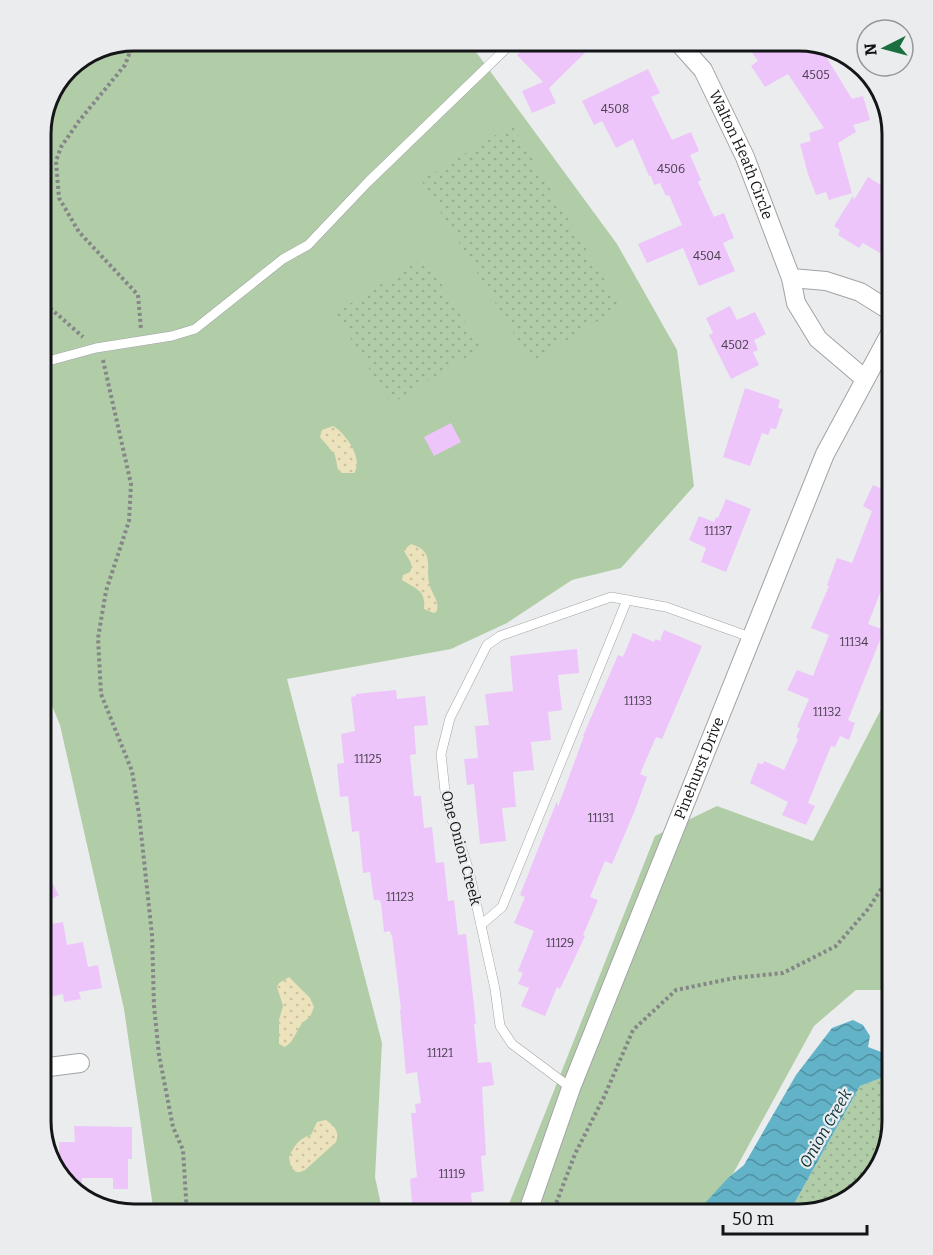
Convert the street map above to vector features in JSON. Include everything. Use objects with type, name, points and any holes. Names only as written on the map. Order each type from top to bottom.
[{"type":"street","name":"Walton Heath Circle","points":[[686,51],[703,70],[745,157],[791,278],[796,303],[818,339],[865,379]]},
{"type":"street","points":[[791,278],[826,281],[860,292],[882,306]]},
{"type":"street","name":"Pinehurst Drive","points":[[530,1204],[571,1088],[825,454],[882,348]]},
{"type":"street","points":[[51,1067],[80,1063]]},
{"type":"lane","points":[[51,360],[96,348],[172,336],[195,329],[283,259],[308,245],[368,182],[504,51]]},
{"type":"lane","name":"One Onion Creek","points":[[571,1088],[512,1044],[501,1026],[470,871],[446,801],[441,754],[450,718],[487,645],[500,636],[611,597],[666,608],[750,637]]},
{"type":"lane","points":[[481,925],[502,907],[627,600]]},
{"type":"path","points":[[130,51],[125,65],[79,121],[61,147],[56,161],[59,198],[79,232],[138,295],[142,341]]},
{"type":"path","points":[[51,309],[100,351],[131,484],[129,521],[105,591],[98,638],[101,694],[132,771],[152,935],[154,1006],[159,1055],[173,1127],[183,1150],[186,1204]]},
{"type":"path","points":[[556,1204],[575,1154],[604,1097],[633,1030],[676,990],[734,978],[783,973],[836,946],[869,908],[882,888]]},
{"type":"green space","points":[[134,51],[475,51],[617,244],[677,350],[694,486],[621,568],[572,580],[507,623],[451,649],[287,679],[382,1043],[375,1177],[381,1204],[153,1204],[124,1009],[60,725],[51,703],[51,129],[57,102],[65,88],[75,75],[102,57]]},
{"type":"green space","points":[[512,125],[621,307],[531,362],[421,180]]},
{"type":"green space","points":[[425,257],[481,348],[391,404],[335,313]]},
{"type":"green space","points":[[882,707],[882,990],[856,990],[814,1026],[716,1204],[509,1204],[655,836],[717,806],[813,841]]},
{"type":"green space","points":[[882,1078],[881,1132],[876,1153],[871,1162],[858,1180],[831,1198],[793,1204],[795,1202],[860,1086]]},
{"type":"sand","points":[[333,426],[343,434],[352,447],[357,461],[354,473],[342,473],[338,470],[335,455],[320,437],[322,430]]},
{"type":"sand","points":[[411,544],[419,547],[427,557],[429,582],[437,604],[437,611],[434,613],[424,609],[422,594],[402,580],[403,575],[411,569],[411,563],[404,550]]},
{"type":"sand","points":[[289,977],[310,998],[314,1007],[310,1017],[302,1023],[291,1042],[285,1047],[279,1044],[279,1020],[283,1006],[277,987]]},
{"type":"sand","points":[[326,1120],[336,1129],[336,1142],[305,1170],[297,1173],[291,1167],[289,1157],[293,1149],[300,1140],[311,1135],[317,1122]]},
{"type":"water","name":"Onion Creek","points":[[853,1020],[863,1025],[870,1036],[868,1047],[882,1052],[882,1078],[860,1086],[795,1202],[793,1204],[704,1204],[728,1178],[744,1165],[796,1075],[832,1028]]},
{"type":"building","points":[[521,51],[587,51],[549,88],[556,103],[532,113],[522,91],[543,82],[517,55]]},
{"type":"building","points":[[751,51],[804,51],[825,55],[852,99],[863,96],[870,120],[853,125],[856,132],[838,143],[852,193],[829,200],[826,192],[816,195],[800,144],[811,141],[809,133],[824,128],[788,74],[765,87],[751,66],[758,61]]},
{"type":"building","points":[[648,69],[660,93],[651,97],[672,140],[691,132],[699,151],[690,155],[701,180],[698,182],[714,217],[724,213],[734,238],[723,243],[735,271],[699,286],[683,248],[647,263],[638,244],[682,225],[669,195],[666,196],[660,183],[654,185],[633,139],[616,148],[602,121],[594,125],[582,101]]},
{"type":"building","points":[[868,177],[882,186],[882,254],[863,243],[859,248],[838,235],[840,230],[834,226],[853,196],[854,200]]},
{"type":"building","points":[[730,306],[737,320],[755,312],[766,334],[754,340],[758,350],[753,352],[759,365],[731,379],[709,335],[713,333],[706,318]]},
{"type":"building","points":[[745,388],[780,400],[778,408],[783,409],[776,429],[771,428],[768,435],[762,433],[750,466],[723,457]]},
{"type":"building","points":[[451,423],[461,442],[434,456],[424,437]]},
{"type":"building","points":[[882,484],[882,588],[868,624],[882,629],[882,635],[848,720],[855,723],[849,740],[840,736],[835,747],[831,746],[808,803],[815,806],[806,825],[782,815],[788,802],[750,783],[758,763],[763,764],[764,761],[784,770],[798,739],[796,738],[800,728],[797,727],[809,699],[787,690],[797,670],[813,676],[829,635],[811,628],[829,586],[827,585],[837,558],[852,563],[872,511],[863,506],[873,485],[880,488]]},
{"type":"building","points":[[726,499],[751,509],[726,572],[701,562],[706,548],[689,540],[699,516],[714,522]]},
{"type":"building","points":[[664,630],[702,646],[662,739],[656,737],[640,774],[647,777],[635,810],[612,864],[605,861],[590,897],[598,900],[583,935],[585,936],[560,989],[557,987],[545,1016],[521,1006],[529,988],[518,984],[523,973],[518,971],[534,931],[514,923],[525,897],[520,895],[557,801],[558,807],[583,736],[618,655],[623,657],[633,633],[654,642],[655,639],[660,641]]},
{"type":"building","points":[[577,649],[579,673],[558,675],[562,710],[548,712],[551,740],[531,742],[534,770],[513,772],[516,807],[502,808],[506,841],[480,844],[474,784],[467,785],[464,759],[478,758],[475,726],[489,725],[485,694],[513,691],[510,656]]},
{"type":"building","points":[[396,690],[397,699],[425,696],[428,725],[414,726],[416,754],[410,755],[414,796],[421,796],[424,828],[432,827],[436,863],[444,862],[448,901],[454,900],[458,935],[466,934],[478,1063],[491,1062],[494,1085],[482,1087],[486,1155],[481,1156],[484,1191],[471,1193],[472,1204],[412,1204],[410,1179],[417,1177],[411,1113],[416,1113],[415,1104],[421,1103],[417,1072],[406,1074],[392,935],[390,931],[384,932],[381,903],[379,900],[374,900],[370,872],[363,873],[359,831],[352,832],[348,796],[340,797],[337,764],[344,763],[341,734],[355,731],[351,697],[356,694]]},
{"type":"building","points":[[51,881],[59,895],[51,899]]},
{"type":"building","points":[[63,922],[67,945],[83,942],[88,967],[98,965],[102,988],[79,992],[81,999],[64,1002],[63,994],[51,997],[51,924]]},
{"type":"building","points":[[74,1126],[132,1127],[132,1159],[128,1159],[128,1189],[113,1189],[113,1178],[82,1178],[82,1185],[75,1180],[59,1157],[59,1142],[75,1142]]}]
